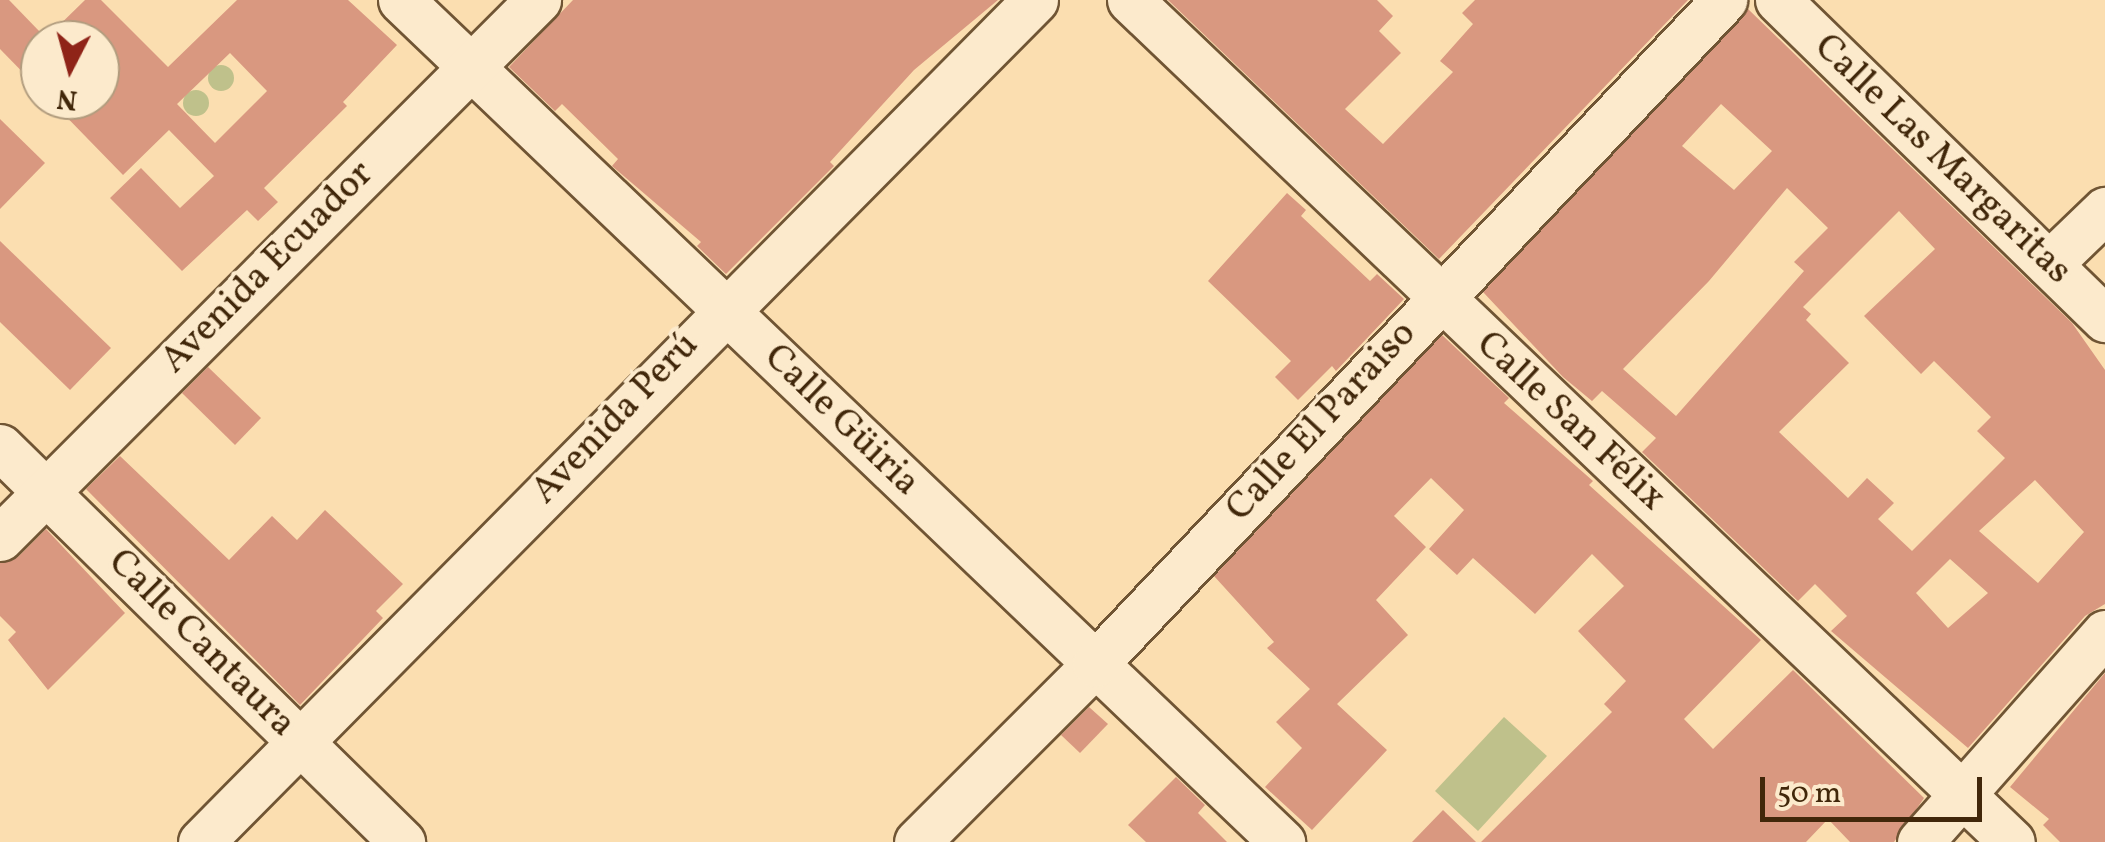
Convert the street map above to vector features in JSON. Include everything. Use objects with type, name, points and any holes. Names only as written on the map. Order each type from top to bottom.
[{"type":"street","name":"Calle Güiria","points":[[401,0],[1282,842]]},
{"type":"street","name":"Avenida Ecuador","points":[[0,538],[44,489],[538,0]]},
{"type":"street","name":"Avenida Perú","points":[[201,842],[723,308],[1035,0]]},
{"type":"street","name":"Calle San Félix","points":[[1130,0],[2012,842]]},
{"type":"street","name":"Calle El Paraiso","points":[[918,842],[1095,664],[1724,0]]},
{"type":"street","name":"Calle Las Margaritas","points":[[1787,3],[2105,319]]},
{"type":"street","points":[[2049,264],[2105,210]]},
{"type":"street","name":"Calle Cantaura","points":[[0,447],[402,842]]},
{"type":"street","points":[[1920,842],[2105,633]]},
{"type":"green space","points":[[221,65],[231,68],[231,88],[221,91],[211,88],[208,78],[211,68]]},
{"type":"green space","points":[[196,90],[205,94],[209,103],[205,112],[196,116],[187,112],[183,103],[187,94]]},
{"type":"green space","points":[[1504,717],[1547,756],[1478,831],[1435,791]]},
{"type":"building","points":[[0,0],[9,0],[28,20],[20,20],[20,70],[0,49]]},
{"type":"building","points":[[85,0],[101,0],[168,67],[237,0],[348,0],[397,45],[343,102],[347,106],[264,188],[278,202],[258,221],[247,210],[182,271],[110,198],[141,168],[180,208],[214,176],[169,130],[123,175],[69,120],[120,120],[120,20],[64,20]],"holes":[[[230,53],[267,91],[215,143],[177,104]]]},
{"type":"building","points":[[573,0],[998,0],[914,70],[830,162],[834,166],[726,274],[697,246],[701,242],[612,166],[618,159],[562,104],[555,111],[509,67]]},
{"type":"building","points":[[1168,0],[1377,0],[1393,16],[1379,31],[1401,53],[1345,109],[1383,144],[1453,72],[1440,61],[1473,24],[1462,13],[1475,0],[1688,0],[1439,259]]},
{"type":"building","points":[[1748,9],[2072,323],[2105,370],[2105,604],[2085,616],[1968,748],[1831,631],[1847,616],[1815,584],[1798,601],[1642,452],[1656,438],[1602,391],[1592,401],[1563,377],[1483,292]],"holes":[[[1721,104],[1772,151],[1734,190],[1682,146]],[[1787,188],[1828,228],[1794,262],[1804,271],[1676,416],[1623,369],[1709,281]],[[1899,211],[1935,249],[1864,316],[1921,374],[1934,361],[1991,417],[1977,431],[2005,458],[1912,551],[1878,519],[1894,503],[1867,478],[1848,498],[1779,432],[1849,363],[1806,320],[1811,314],[1803,307]],[[2035,480],[2084,532],[2038,583],[1979,531]],[[1950,559],[1988,593],[1948,628],[1916,593]]]},
{"type":"building","points":[[0,119],[45,163],[0,209]]},
{"type":"building","points":[[1287,193],[1306,210],[1301,216],[1370,281],[1377,274],[1404,299],[1336,371],[1332,366],[1298,400],[1275,377],[1291,361],[1208,281]]},
{"type":"building","points":[[0,241],[111,348],[70,390],[0,322]]},
{"type":"building","points":[[1442,335],[1509,398],[1504,403],[1593,481],[1589,485],[1761,640],[1684,719],[1713,749],[1793,670],[1924,798],[1894,842],[1850,842],[1828,819],[1806,842],[1481,842],[1612,712],[1604,704],[1626,681],[1578,631],[1624,586],[1592,554],[1535,614],[1473,558],[1457,575],[1429,549],[1464,510],[1431,478],[1394,516],[1426,547],[1376,600],[1408,635],[1337,704],[1387,750],[1312,830],[1265,787],[1302,748],[1276,722],[1310,689],[1267,648],[1274,642],[1214,576]]},
{"type":"building","points":[[208,367],[261,418],[235,445],[182,393]]},
{"type":"building","points":[[120,456],[229,560],[272,516],[297,540],[325,510],[403,584],[376,611],[383,618],[300,705],[86,489]]},
{"type":"building","points":[[46,529],[125,613],[48,690],[8,640],[16,632],[0,616],[0,563],[18,557]]},
{"type":"building","points":[[2105,673],[2105,842],[2060,842],[2043,825],[2049,819],[2010,787]]},
{"type":"building","points":[[1089,707],[1108,724],[1080,753],[1061,735]]},
{"type":"building","points":[[1176,777],[1205,805],[1198,813],[1227,842],[1146,842],[1128,825]]},
{"type":"building","points":[[1443,810],[1476,842],[1412,842]]}]
